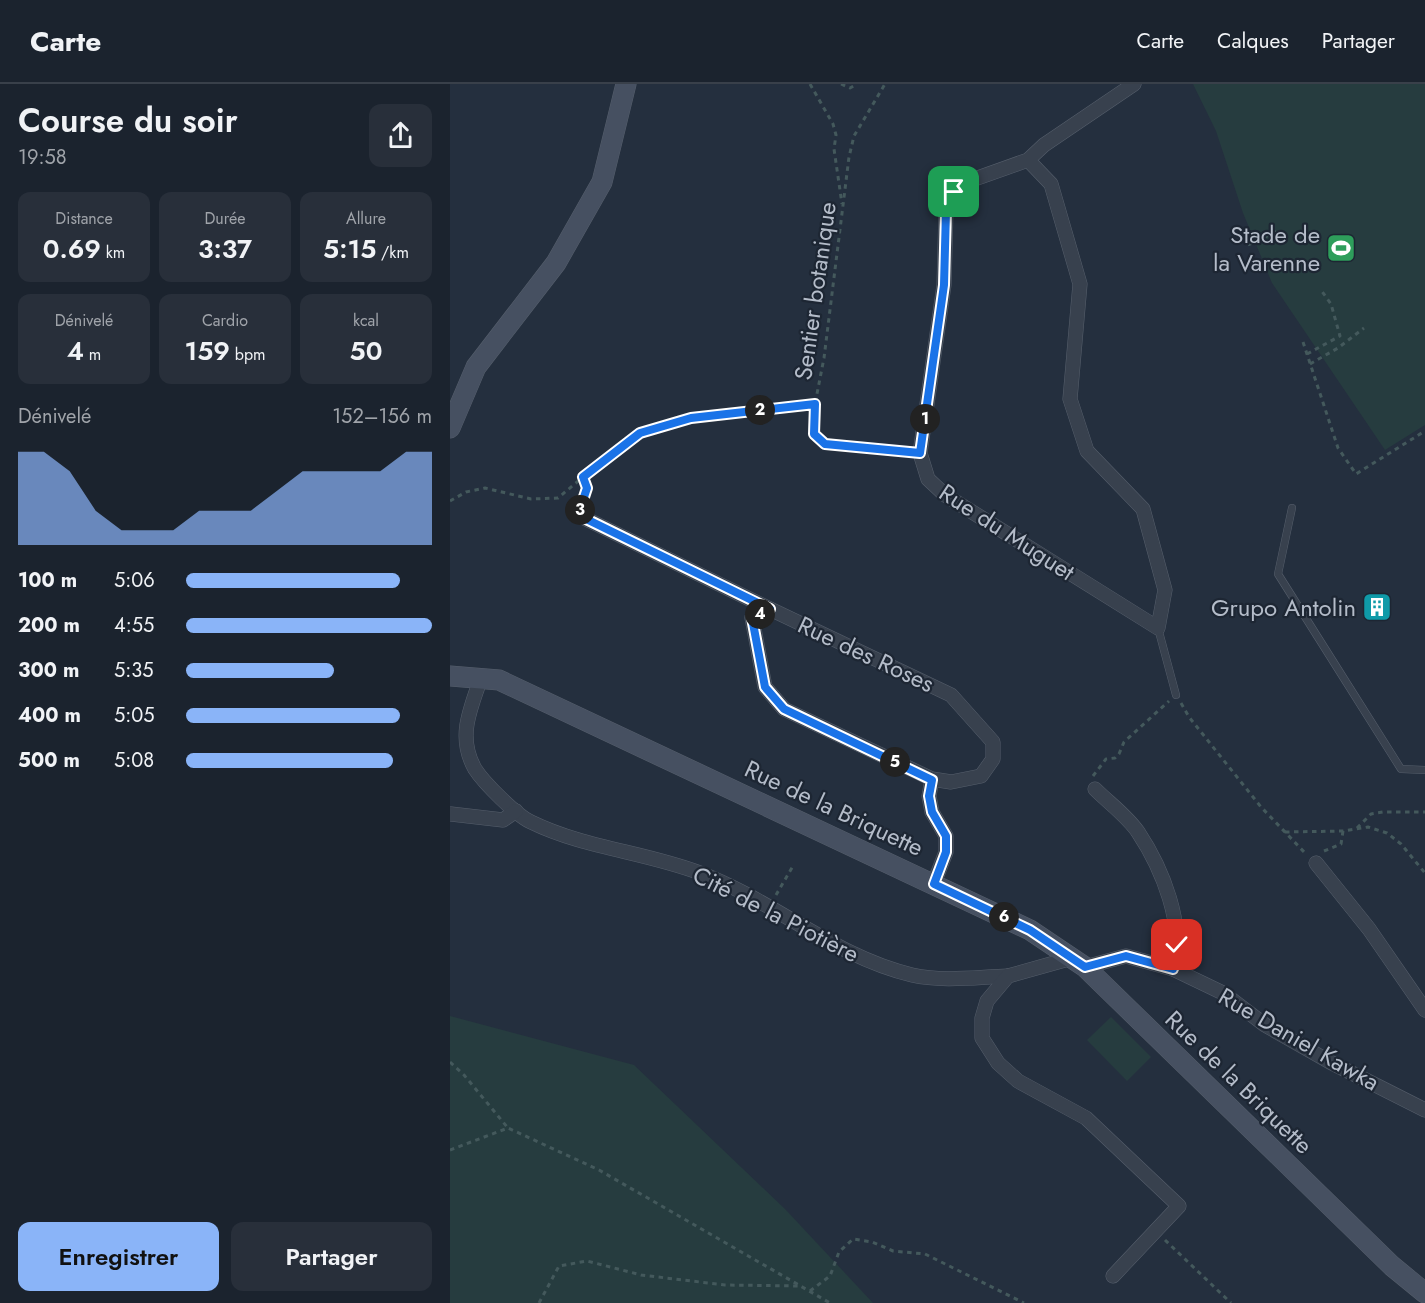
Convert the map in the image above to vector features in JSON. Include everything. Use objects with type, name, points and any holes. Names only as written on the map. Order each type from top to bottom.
[{"type":"main road","points":[[450,428],[476,367],[556,263],[602,182],[626,84]]},
{"type":"main road","name":"Rue de la Briquette","points":[[450,676],[499,680],[1030,930],[1078,963],[1392,1266],[1425,1293]]},
{"type":"street","points":[[1134,84],[1044,145],[1028,160],[1051,184],[1080,284],[1070,399],[1087,451],[1143,509],[1165,590],[1158,628]]},
{"type":"street","name":"Rue du Muguet","points":[[1028,160],[969,181],[954,192],[946,211],[944,285],[920,453],[928,480],[945,495],[1158,628]]},
{"type":"street","points":[[578,515],[770,609]]},
{"type":"street","name":"Rue des Roses","points":[[770,609],[951,695],[993,742],[993,759],[981,776],[951,782],[932,780],[784,709],[765,687],[752,618],[770,609]]},
{"type":"street","name":"Cité de la Piotière","points":[[481,678],[467,718],[466,746],[476,770],[490,788],[528,821],[554,833],[675,864],[701,873],[878,965],[915,976],[950,978],[1008,976],[1078,963]]},
{"type":"street","points":[[932,780],[929,796],[932,812],[946,836],[946,852],[934,884]]},
{"type":"street","points":[[1093,784],[1137,831],[1166,885],[1176,924],[1177,945],[1173,969]]},
{"type":"street","points":[[451,814],[503,820],[516,811]]},
{"type":"street","points":[[1316,863],[1369,928],[1425,1010]]},
{"type":"street","name":"Rue Daniel Kawka","points":[[1078,963],[1126,956],[1173,969],[1223,993],[1274,1030],[1425,1110]]},
{"type":"street","points":[[1008,976],[987,1001],[982,1018],[982,1038],[998,1063],[1018,1081],[1086,1118],[1179,1206],[1113,1276]]},
{"type":"lane","points":[[1292,508],[1278,574],[1401,769],[1425,770]]},
{"type":"lane","points":[[1158,628],[1176,695]]},
{"type":"path","points":[[810,84],[833,124],[836,135],[834,149],[843,208]]},
{"type":"path","points":[[841,84],[850,88],[857,84]]},
{"type":"path","name":"Sentier botanique","points":[[450,501],[466,492],[485,488],[531,499],[558,498],[640,433],[691,418],[815,404],[824,358],[849,157],[854,136],[885,84]]},
{"type":"path","points":[[1248,245],[1278,231]]},
{"type":"path","points":[[1307,354],[1340,336],[1331,304],[1321,290]]},
{"type":"path","points":[[1310,364],[1338,348],[1364,328]]},
{"type":"path","points":[[1303,342],[1338,448],[1356,474],[1425,431]]},
{"type":"path","points":[[815,404],[814,434],[825,444],[920,453]]},
{"type":"path","points":[[578,515],[587,488],[583,477]]},
{"type":"path","points":[[1093,784],[1106,759],[1115,758],[1124,742],[1176,695],[1190,717],[1284,832],[1316,863],[1325,851],[1341,844],[1343,831]]},
{"type":"path","points":[[1356,829],[1371,814],[1425,812]]},
{"type":"path","points":[[1284,832],[1343,831],[1368,827],[1387,833],[1401,844],[1425,873]]},
{"type":"path","points":[[770,907],[793,867]]},
{"type":"path","points":[[450,1062],[464,1075],[508,1128],[599,1170],[830,1303]]},
{"type":"path","points":[[450,1150],[508,1128]]},
{"type":"path","points":[[1155,1230],[1231,1303]]},
{"type":"path","points":[[810,1291],[830,1276],[839,1252],[853,1239],[872,1242],[893,1251],[925,1254],[1024,1303]]},
{"type":"path","points":[[539,1303],[559,1266],[587,1261],[641,1275],[724,1285],[801,1286]]},
{"type":"green space","name":"Stade de la Varenne","points":[[1193,84],[1425,84],[1425,425],[1385,450],[1272,283],[1243,213],[1216,131]]},
{"type":"green space","points":[[450,1016],[634,1065],[785,1209],[873,1303],[450,1303]]},
{"type":"green space","points":[[1111,1017],[1151,1057],[1127,1081],[1087,1040]]},
{"type":"place","name":"Stade de la Varenne","points":[[1341,248]]},
{"type":"place","name":"Grupo Antolin","points":[[1377,607]]},
{"type":"route","points":[[954,192],[946,211],[944,285],[920,453],[825,444],[814,434],[815,404],[691,418],[640,433],[583,477],[587,488],[578,515],[770,609],[752,618],[765,687],[784,709],[932,780],[929,796],[932,812],[946,836],[946,852],[934,884],[1030,930],[1085,967],[1126,956],[1173,969],[1177,945]]}]
